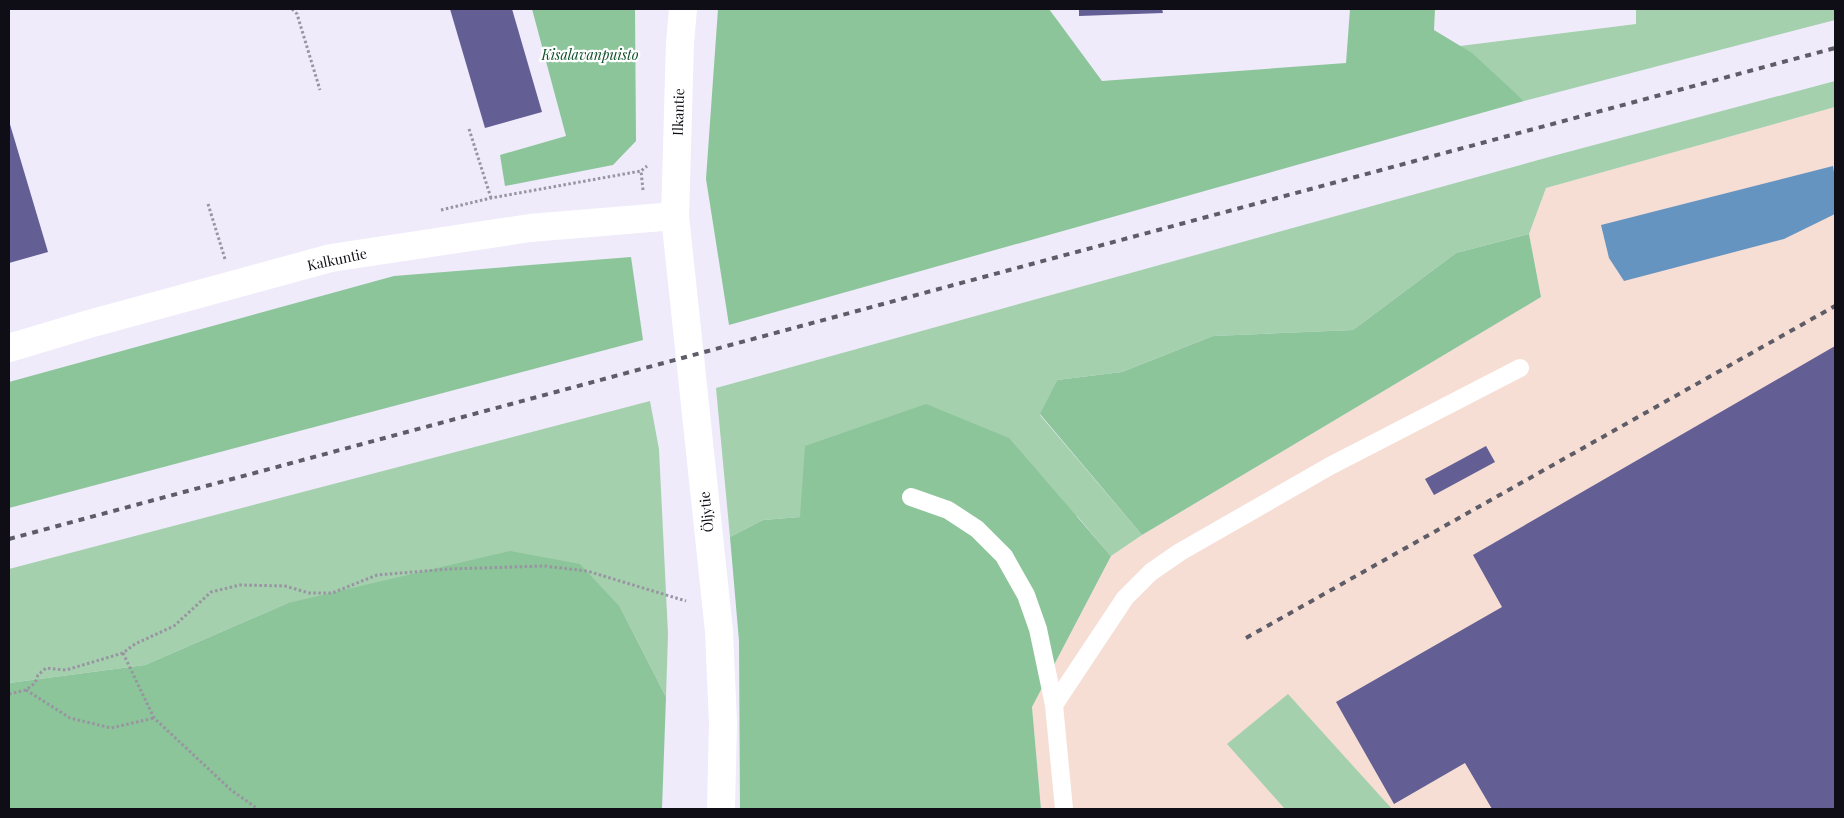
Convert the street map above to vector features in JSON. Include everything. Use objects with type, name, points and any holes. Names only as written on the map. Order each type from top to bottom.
[{"type":"main road","name":"Ilkantie","points":[[675,216],[680,44],[683,9]]},
{"type":"main road","name":"Öljytie","points":[[675,216],[719,631],[723,723],[721,809]]},
{"type":"main road","name":"Kalkuntie","points":[[9,348],[331,258],[530,228],[675,216]]},
{"type":"lane","points":[[1054,705],[1125,598],[1152,572],[1180,552],[1330,466],[1520,368]]},
{"type":"lane","points":[[911,497],[948,510],[977,529],[1004,556],[1026,595],[1038,629],[1054,705],[1064,809]]},
{"type":"path","points":[[292,9],[297,14],[320,90]]},
{"type":"path","points":[[469,129],[491,198]]},
{"type":"path","points":[[208,204],[227,263]]},
{"type":"path","points":[[9,694],[26,690],[36,683],[38,675],[46,668],[66,670],[123,653],[135,644],[174,626],[211,592],[240,585],[286,586],[309,593],[332,593],[377,575],[449,569],[544,566],[587,571],[686,601]]},
{"type":"path","points":[[123,653],[154,718],[231,790],[258,809]]},
{"type":"path","points":[[26,690],[70,718],[111,728],[154,718]]},
{"type":"shaded area","points":[[1835,107],[1835,809],[1041,809],[1032,707],[1111,556],[1142,535],[1541,297],[1529,234],[1546,188]]},
{"type":"green space","name":"Kisalavanpuisto","points":[[532,9],[635,9],[636,141],[613,165],[505,186],[500,155],[566,136]]},
{"type":"green space","points":[[718,9],[1049,9],[1102,81],[1346,63],[1350,9],[1435,9],[1434,30],[1472,53],[1524,101],[729,325],[706,179]]},
{"type":"green space","points":[[1636,9],[1835,9],[1835,20],[1524,101],[1460,46],[1636,24]]},
{"type":"green space","points":[[1835,81],[1835,107],[1546,188],[1529,234],[1456,253],[1353,330],[1213,336],[1122,372],[1057,380],[1040,415],[1142,535],[1111,556],[1077,516],[800,517],[763,520],[730,537],[716,388],[1549,157]]},
{"type":"green space","points":[[1529,234],[1541,297],[1142,535],[1040,414],[1057,380],[1122,372],[1213,336],[1353,330],[1456,253]]},
{"type":"green space","points":[[631,257],[643,340],[9,508],[9,382],[394,276]]},
{"type":"green space","points":[[650,401],[659,449],[668,634],[666,697],[620,607],[288,603],[145,665],[9,683],[9,569]]},
{"type":"green space","points":[[926,404],[1009,438],[1111,556],[1032,707],[1041,809],[740,809],[739,641],[730,537],[763,520],[800,517],[805,446]]},
{"type":"green space","points":[[510,551],[580,564],[620,607],[666,697],[662,809],[9,809],[9,683],[145,665],[288,603]]},
{"type":"green space","points":[[1288,694],[1392,809],[1285,809],[1227,744]]},
{"type":"water","points":[[1833,166],[1835,214],[1784,239],[1624,281],[1609,258],[1601,225]]},
{"type":"building","points":[[450,9],[512,9],[542,112],[485,128]]},
{"type":"building","points":[[1079,9],[1162,9],[1163,13],[1079,16]]},
{"type":"building","points":[[9,121],[48,252],[9,263]]},
{"type":"building","points":[[1835,346],[1835,809],[1492,809],[1465,763],[1394,804],[1336,702],[1502,607],[1473,555]]},
{"type":"building","points":[[1486,446],[1495,462],[1434,495],[1425,479]]},
{"type":"railway","points":[[9,539],[1835,48]]},
{"type":"railway","points":[[1246,638],[1835,306]]}]
